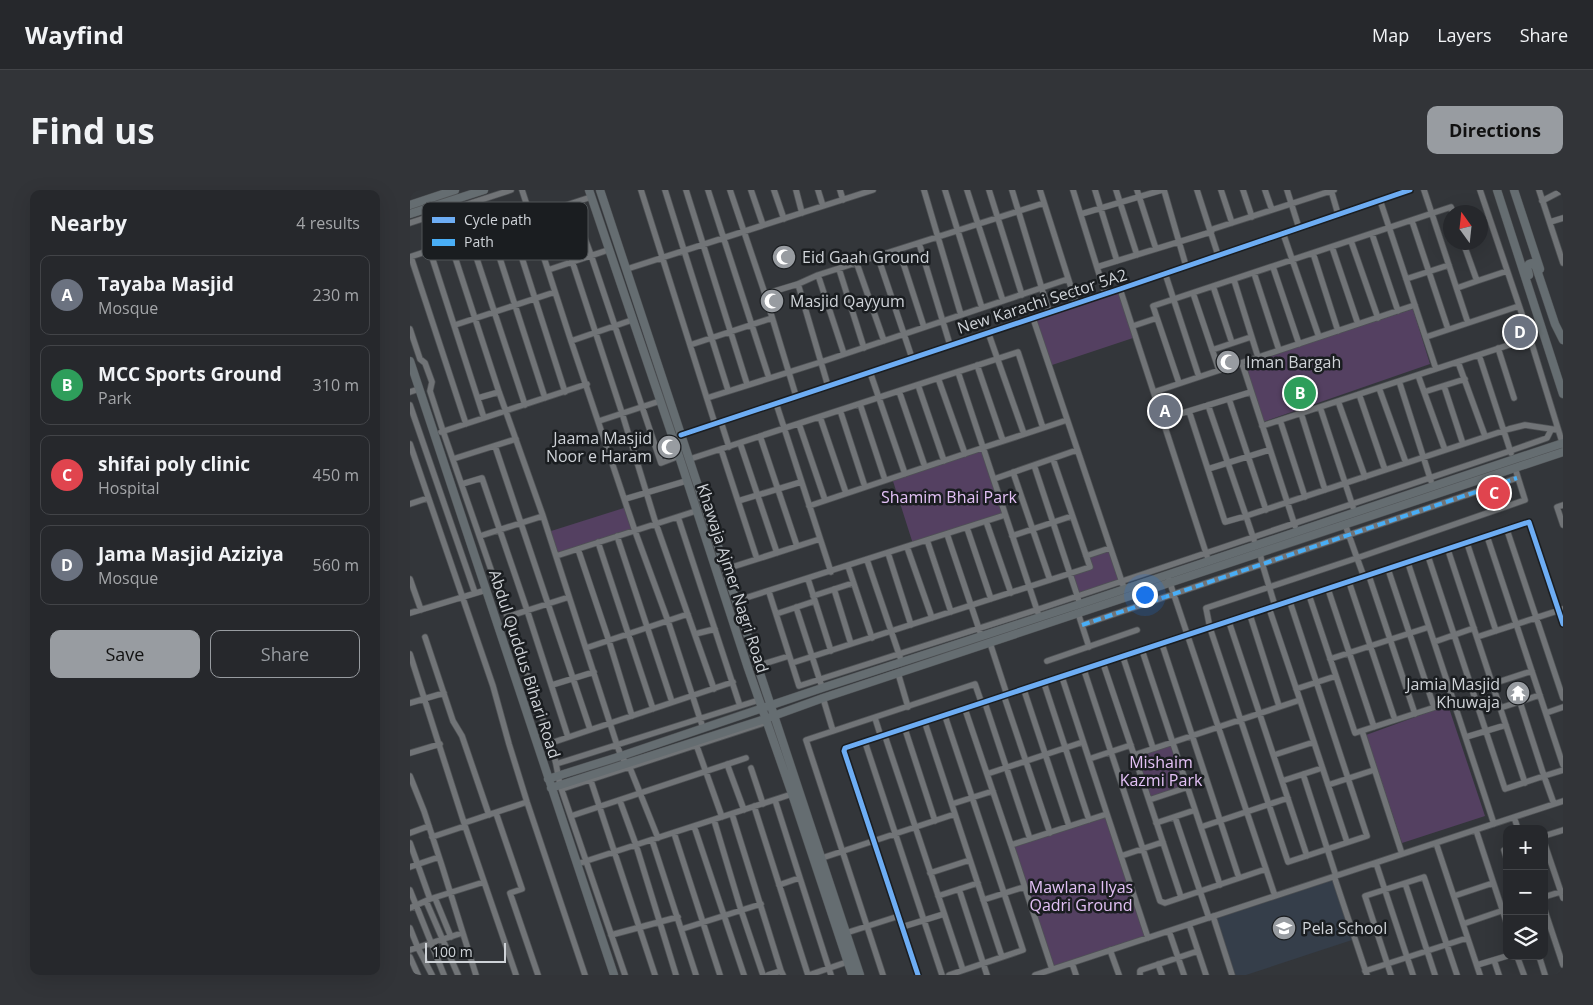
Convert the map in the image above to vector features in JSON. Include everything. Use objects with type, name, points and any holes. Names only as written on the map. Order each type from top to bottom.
[{"type":"main road","points":[[410,205],[455,190]]},
{"type":"main road","points":[[447,202],[484,190]]},
{"type":"main road","name":"Khawaja Ajmer Nagri Road","points":[[600,190],[700,488],[757,666],[766,707],[766,721],[852,975]]},
{"type":"main road","points":[[1497,190],[1563,394]]},
{"type":"main road","points":[[1514,190],[1563,340]]},
{"type":"main road","name":"Khawaja Ajmer Nagri Road","points":[[590,194],[759,700],[774,716],[860,975]]},
{"type":"main road","points":[[410,214],[422,210]]},
{"type":"main road","points":[[604,237],[614,233]]},
{"type":"main road","points":[[1547,344],[1546,326],[1527,268],[1529,264],[1533,264],[1536,267],[1555,324],[1563,340]]},
{"type":"main road","name":"Abdul Quddus Bihari Road","points":[[410,361],[419,389],[439,432],[486,590],[614,975]]},
{"type":"main road","points":[[648,365],[657,361]]},
{"type":"main road","points":[[548,779],[766,707],[821,684],[1038,613],[1080,604],[1122,585],[1166,574],[1208,556],[1255,545],[1295,527],[1353,507],[1433,486],[1512,455],[1563,443]]},
{"type":"main road","points":[[551,788],[561,787],[629,766],[766,721],[774,716],[823,698],[1563,452]]},
{"type":"main road","points":[[690,492],[700,488]]},
{"type":"street","points":[[475,202],[512,190]]},
{"type":"street","points":[[522,190],[526,202]]},
{"type":"street","points":[[641,190],[707,398],[729,447]]},
{"type":"street","points":[[665,190],[728,390]]},
{"type":"street","points":[[686,190],[747,384]]},
{"type":"street","points":[[708,190],[769,378]]},
{"type":"street","points":[[730,190],[765,294],[796,396]]},
{"type":"street","points":[[751,190],[763,226]]},
{"type":"street","points":[[774,190],[784,219]]},
{"type":"street","points":[[796,190],[802,213]]},
{"type":"street","points":[[818,190],[823,206]]},
{"type":"street","points":[[840,190],[843,200]]},
{"type":"street","points":[[627,269],[873,190]]},
{"type":"street","points":[[924,190],[961,315]]},
{"type":"street","points":[[945,190],[982,308]]},
{"type":"street","points":[[967,190],[1003,301]]},
{"type":"street","points":[[989,190],[1022,295]]},
{"type":"street","points":[[1012,190],[1049,312]]},
{"type":"street","points":[[1040,190],[1076,302]]},
{"type":"street","points":[[1073,190],[1105,293]]},
{"type":"street","points":[[1095,190],[1116,261]]},
{"type":"street","points":[[1116,190],[1137,255]]},
{"type":"street","points":[[1138,190],[1156,249]]},
{"type":"street","points":[[1080,214],[1163,190],[1186,266]]},
{"type":"street","points":[[1197,190],[1218,255]]},
{"type":"street","points":[[1221,190],[1232,223]]},
{"type":"street","points":[[1243,190],[1252,217]]},
{"type":"street","points":[[1265,190],[1272,210]]},
{"type":"street","points":[[1287,190],[1298,228]]},
{"type":"street","points":[[1309,190],[1311,197]]},
{"type":"street","points":[[1097,267],[1210,232],[1213,229],[1332,190],[1338,214]]},
{"type":"street","name":"New Karachi Sector 5A2","points":[[681,434],[1120,289],[1410,190]]},
{"type":"street","points":[[1424,190],[1468,323]]},
{"type":"street","points":[[1480,190],[1530,338],[1555,430],[1563,443]]},
{"type":"street","points":[[1538,190],[1563,263]]},
{"type":"street","points":[[1542,201],[1562,190]]},
{"type":"street","points":[[576,202],[590,194]]},
{"type":"street","points":[[1380,200],[1436,369]]},
{"type":"street","points":[[765,294],[798,284],[818,275],[1044,203]]},
{"type":"street","points":[[1179,383],[1153,306],[1443,210]]},
{"type":"street","points":[[1550,222],[1563,218]]},
{"type":"street","points":[[410,223],[422,219]]},
{"type":"street","points":[[1412,220],[1448,330]]},
{"type":"street","points":[[1283,233],[1319,337]]},
{"type":"street","points":[[1372,234],[1398,311]]},
{"type":"street","points":[[1351,241],[1378,318]]},
{"type":"street","points":[[918,243],[950,345]]},
{"type":"street","points":[[588,247],[661,463],[679,456]]},
{"type":"street","points":[[1332,247],[1358,324]]},
{"type":"street","points":[[588,256],[608,250]]},
{"type":"street","points":[[898,250],[924,327]]},
{"type":"street","points":[[1466,250],[1477,281]]},
{"type":"street","points":[[422,253],[410,257],[466,424]]},
{"type":"street","points":[[1313,253],[1338,331]]},
{"type":"street","points":[[878,257],[912,358]]},
{"type":"street","points":[[433,260],[484,418]]},
{"type":"street","points":[[456,260],[499,392],[543,516],[617,745],[641,793],[696,975]]},
{"type":"street","points":[[477,260],[525,405]]},
{"type":"street","points":[[500,260],[545,398]]},
{"type":"street","points":[[522,260],[565,392]]},
{"type":"street","points":[[545,260],[624,499],[668,621],[702,728]]},
{"type":"street","points":[[548,270],[577,260]]},
{"type":"street","points":[[572,262],[622,413],[656,524],[714,688]]},
{"type":"street","points":[[857,264],[884,341]]},
{"type":"street","points":[[1406,279],[1449,265]]},
{"type":"street","points":[[1273,266],[1299,344]]},
{"type":"street","points":[[839,269],[864,348]]},
{"type":"street","points":[[1457,288],[1507,271]]},
{"type":"street","points":[[1165,273],[1199,377]]},
{"type":"street","points":[[1254,273],[1279,350]]},
{"type":"street","points":[[818,275],[844,354]]},
{"type":"street","points":[[707,398],[1068,280]]},
{"type":"street","points":[[1234,280],[1258,357]]},
{"type":"street","points":[[798,284],[828,386]]},
{"type":"street","points":[[1213,286],[1232,343]]},
{"type":"street","points":[[1120,289],[1208,556]]},
{"type":"street","points":[[454,325],[555,292]]},
{"type":"street","points":[[1194,293],[1218,370]]},
{"type":"street","points":[[1154,392],[1415,305]]},
{"type":"street","points":[[1426,337],[1519,306]]},
{"type":"street","points":[[690,345],[730,330],[772,318]]},
{"type":"street","points":[[1033,318],[1122,585]]},
{"type":"street","points":[[1133,326],[1157,318]]},
{"type":"street","points":[[571,341],[632,320]]},
{"type":"street","points":[[410,329],[420,359],[425,363],[432,382],[430,391],[439,432],[453,459],[551,742],[561,787],[625,975]]},
{"type":"street","points":[[988,332],[1024,434]]},
{"type":"street","points":[[1212,350],[1252,337]]},
{"type":"street","points":[[1262,426],[1530,338]]},
{"type":"street","points":[[1498,348],[1514,398]]},
{"type":"street","points":[[690,459],[1018,352],[1043,428]]},
{"type":"street","points":[[1479,355],[1512,455]]},
{"type":"street","points":[[958,372],[1038,613],[1077,596],[1122,585],[1208,556],[1253,537],[1295,527],[1242,362]]},
{"type":"street","points":[[1458,362],[1485,436]]},
{"type":"street","points":[[977,365],[1003,441]]},
{"type":"street","points":[[870,372],[905,474]]},
{"type":"street","points":[[1418,375],[1445,450]]},
{"type":"street","points":[[938,378],[964,454]]},
{"type":"street","points":[[1424,392],[1465,379]]},
{"type":"street","points":[[1398,381],[1433,486]]},
{"type":"street","points":[[439,432],[587,384]]},
{"type":"street","points":[[918,385],[944,461]]},
{"type":"street","points":[[1444,386],[1463,444]]},
{"type":"street","points":[[1379,388],[1406,463]]},
{"type":"street","points":[[410,392],[419,389]]},
{"type":"street","points":[[899,391],[925,467]]},
{"type":"street","points":[[478,398],[499,392]]},
{"type":"street","points":[[1163,420],[1251,392]]},
{"type":"street","points":[[1359,394],[1385,470]]},
{"type":"street","points":[[1228,399],[1266,510]]},
{"type":"street","points":[[599,421],[660,401]]},
{"type":"street","points":[[1338,401],[1365,477]]},
{"type":"street","points":[[776,403],[831,572]]},
{"type":"street","points":[[860,404],[885,480]]},
{"type":"street","points":[[410,405],[475,594]]},
{"type":"street","points":[[1208,405],[1255,545]]},
{"type":"street","points":[[1320,407],[1353,507],[1430,478],[1512,455],[1547,438],[1555,430]]},
{"type":"street","points":[[840,410],[865,487]]},
{"type":"street","points":[[1189,411],[1225,522],[1503,430],[1525,425],[1555,430]]},
{"type":"street","points":[[1301,413],[1325,490]]},
{"type":"street","points":[[820,417],[846,493]]},
{"type":"street","points":[[809,506],[1067,420]]},
{"type":"street","points":[[1280,420],[1305,497]]},
{"type":"street","points":[[799,424],[825,500]]},
{"type":"street","points":[[760,436],[797,546]]},
{"type":"street","points":[[453,459],[516,439]]},
{"type":"street","points":[[740,443],[777,553]]},
{"type":"street","points":[[410,444],[464,597],[493,686],[527,802],[585,975]]},
{"type":"street","points":[[495,446],[590,729]]},
{"type":"street","points":[[721,449],[757,558]]},
{"type":"street","points":[[994,479],[1077,450]]},
{"type":"street","points":[[1208,469],[1269,450]]},
{"type":"street","points":[[792,664],[1090,567],[1053,458]]},
{"type":"street","points":[[1034,465],[1080,604]]},
{"type":"street","points":[[1290,602],[1367,836],[1288,862],[1210,628],[1206,608],[1525,500],[1514,468]]},
{"type":"street","points":[[1013,472],[1050,580]]},
{"type":"street","points":[[462,484],[482,478],[528,610],[568,737]]},
{"type":"street","points":[[1082,625],[1517,478]]},
{"type":"street","points":[[624,499],[686,481]]},
{"type":"street","points":[[738,501],[802,482]]},
{"type":"street","points":[[410,504],[428,498]]},
{"type":"street","points":[[1563,505],[1557,507],[1563,525]]},
{"type":"street","points":[[556,556],[696,511]]},
{"type":"street","points":[[736,601],[1005,515]]},
{"type":"street","points":[[480,536],[543,516]]},
{"type":"street","points":[[1012,536],[1072,516]]},
{"type":"street","points":[[678,517],[740,706]]},
{"type":"street","points":[[986,521],[1011,593]]},
{"type":"street","points":[[918,975],[844,751],[845,748],[1530,522],[1561,610],[1563,624]]},
{"type":"street","points":[[1345,524],[1390,640],[1415,714]]},
{"type":"street","points":[[967,528],[991,599]]},
{"type":"street","points":[[1506,530],[1563,698]]},
{"type":"street","points":[[947,534],[980,632]]},
{"type":"street","points":[[617,536],[672,702]]},
{"type":"street","points":[[1487,536],[1563,765]]},
{"type":"street","points":[[726,569],[820,539]]},
{"type":"street","points":[[927,540],[951,612]]},
{"type":"street","points":[[598,542],[653,709]]},
{"type":"street","points":[[1467,543],[1496,631]]},
{"type":"street","points":[[908,547],[932,618]]},
{"type":"street","points":[[1086,556],[1110,548]]},
{"type":"street","points":[[578,549],[632,716]]},
{"type":"street","points":[[1448,550],[1525,783]]},
{"type":"street","points":[[888,553],[911,625]]},
{"type":"street","points":[[1260,553],[1270,587],[1272,608],[1296,689],[1347,842]]},
{"type":"street","points":[[1428,556],[1505,789],[1563,770]]},
{"type":"street","points":[[867,560],[901,658]]},
{"type":"street","points":[[1408,563],[1494,824]]},
{"type":"street","points":[[848,566],[872,638]]},
{"type":"street","points":[[1388,569],[1434,707]]},
{"type":"street","points":[[1166,574],[1175,594],[1275,896]]},
{"type":"street","points":[[410,579],[421,610]]},
{"type":"street","points":[[808,579],[831,651]]},
{"type":"street","points":[[776,614],[853,582]]},
{"type":"street","points":[[1349,582],[1395,720]]},
{"type":"street","points":[[834,589],[851,644]]},
{"type":"street","points":[[1328,589],[1374,727]]},
{"type":"street","points":[[410,613],[486,590]]},
{"type":"street","points":[[769,592],[799,686],[821,684],[796,607]]},
{"type":"street","points":[[1309,595],[1355,733],[1454,701]]},
{"type":"street","points":[[507,617],[569,597]]},
{"type":"street","points":[[1477,638],[1561,610]]},
{"type":"street","points":[[1078,613],[1090,647]]},
{"type":"street","points":[[586,648],[688,614]]},
{"type":"street","points":[[1250,615],[1279,706]]},
{"type":"street","points":[[1230,622],[1307,856]]},
{"type":"street","points":[[1330,659],[1429,627]]},
{"type":"street","points":[[1434,642],[1474,628]]},
{"type":"street","points":[[695,634],[715,629]]},
{"type":"street","points":[[1047,661],[1137,630]]},
{"type":"street","points":[[425,637],[453,721],[462,736],[489,815]]},
{"type":"street","points":[[990,643],[1050,833]]},
{"type":"street","points":[[1162,644],[1239,878]]},
{"type":"street","points":[[1142,650],[1220,884]]},
{"type":"street","points":[[757,666],[789,656]]},
{"type":"street","points":[[410,657],[516,975]]},
{"type":"street","points":[[1123,657],[1153,748]]},
{"type":"street","points":[[1104,663],[1181,897]]},
{"type":"street","points":[[1084,670],[1160,901],[1165,903],[1266,869]]},
{"type":"street","points":[[1492,684],[1532,671]]},
{"type":"street","points":[[552,686],[594,672]]},
{"type":"street","points":[[898,673],[908,707]]},
{"type":"street","points":[[1296,689],[1336,676]]},
{"type":"street","points":[[1062,677],[1148,938]]},
{"type":"street","points":[[410,681],[418,679]]},
{"type":"street","points":[[551,742],[732,682]]},
{"type":"street","points":[[1044,683],[1089,820]]},
{"type":"street","points":[[884,975],[806,740],[975,684],[1030,839]]},
{"type":"street","points":[[1024,690],[1069,826]]},
{"type":"street","points":[[410,703],[444,693]]},
{"type":"street","points":[[1500,708],[1540,695]]},
{"type":"street","points":[[823,698],[833,731]]},
{"type":"street","points":[[556,764],[759,700]]},
{"type":"street","points":[[1134,755],[1300,700]]},
{"type":"street","points":[[1520,702],[1554,804]]},
{"type":"street","points":[[1546,713],[1563,707]]},
{"type":"street","points":[[965,709],[1052,969]]},
{"type":"street","points":[[945,716],[1022,950],[948,975]]},
{"type":"street","points":[[875,718],[915,827],[963,970]]},
{"type":"street","points":[[924,722],[1002,957]]},
{"type":"street","points":[[1466,738],[1506,725]]},
{"type":"street","points":[[905,729],[936,821]]},
{"type":"street","points":[[1362,731],[1402,854]]},
{"type":"street","points":[[865,742],[942,975]]},
{"type":"street","points":[[987,774],[1083,742]]},
{"type":"street","points":[[1274,755],[1314,742]]},
{"type":"street","points":[[410,753],[440,744]]},
{"type":"street","points":[[696,744],[722,817]]},
{"type":"street","points":[[1089,759],[1131,746]]},
{"type":"street","points":[[571,816],[746,758]]},
{"type":"street","points":[[727,764],[744,810]]},
{"type":"street","points":[[751,768],[763,804]]},
{"type":"street","points":[[1282,781],[1322,768]]},
{"type":"street","points":[[1328,785],[1374,770]]},
{"type":"street","points":[[1303,774],[1366,973],[1407,957],[1468,938]]},
{"type":"street","points":[[410,776],[429,826],[476,975]]},
{"type":"street","points":[[590,778],[655,975]]},
{"type":"street","points":[[1149,800],[1188,787]]},
{"type":"street","points":[[952,804],[992,791]]},
{"type":"street","points":[[577,864],[792,794]]},
{"type":"street","points":[[1201,827],[1288,798]]},
{"type":"street","points":[[775,800],[831,975]]},
{"type":"street","points":[[620,801],[636,845],[676,975]]},
{"type":"street","points":[[1035,975],[1563,801]]},
{"type":"street","points":[[432,837],[527,802]]},
{"type":"street","points":[[754,806],[809,975],[847,962]]},
{"type":"street","points":[[1156,823],[1195,810]]},
{"type":"street","points":[[496,813],[522,889],[510,893],[538,975]]},
{"type":"street","points":[[732,814],[782,973],[768,975]]},
{"type":"street","points":[[822,858],[955,814]]},
{"type":"street","points":[[1011,845],[1107,814]]},
{"type":"street","points":[[1175,817],[1200,891],[1232,975]]},
{"type":"street","points":[[1514,817],[1517,825]]},
{"type":"street","points":[[714,820],[763,975]]},
{"type":"street","points":[[410,833],[429,826]]},
{"type":"street","points":[[694,826],[744,975]]},
{"type":"street","points":[[1476,830],[1503,908]]},
{"type":"street","points":[[1548,835],[1563,830]]},
{"type":"street","points":[[674,832],[720,975]]},
{"type":"street","points":[[1121,856],[1163,842]]},
{"type":"street","points":[[410,843],[430,899],[442,941],[458,975]]},
{"type":"street","points":[[1436,843],[1480,975]]},
{"type":"street","points":[[1548,853],[1563,898]]},
{"type":"street","points":[[410,867],[439,858]]},
{"type":"street","points":[[930,873],[970,860]]},
{"type":"street","points":[[1376,863],[1413,975]]},
{"type":"street","points":[[1391,975],[1365,896],[1424,876],[1457,975]]},
{"type":"street","points":[[779,885],[800,878]]},
{"type":"street","points":[[413,906],[484,882]]},
{"type":"street","points":[[938,896],[978,883]]},
{"type":"street","points":[[1405,883],[1435,975]]},
{"type":"street","points":[[1454,896],[1493,883]]},
{"type":"street","points":[[984,900],[1024,887]]},
{"type":"street","points":[[958,889],[987,975]]},
{"type":"street","points":[[410,890],[413,906],[444,975]]},
{"type":"street","points":[[1548,896],[1562,891]]},
{"type":"street","points":[[430,899],[451,937]]},
{"type":"street","points":[[682,929],[761,904]]},
{"type":"street","points":[[1463,924],[1503,910]]},
{"type":"street","points":[[902,926],[944,914]]},
{"type":"street","points":[[1546,915],[1563,965]]},
{"type":"street","points":[[611,935],[678,916]]},
{"type":"street","points":[[846,933],[899,916]]},
{"type":"street","points":[[1190,924],[1206,975]]},
{"type":"street","points":[[410,928],[432,975]]},
{"type":"street","points":[[1169,931],[1184,975]]},
{"type":"street","points":[[410,950],[462,933]]},
{"type":"street","points":[[1110,950],[1118,975]]},
{"type":"street","points":[[1140,975],[1141,970],[1198,951]]},
{"type":"street","points":[[410,957],[415,973]]},
{"type":"street","points":[[1477,965],[1503,957]]},
{"type":"street","points":[[1494,960],[1499,975]]},
{"type":"street","points":[[1518,960],[1524,975]]},
{"type":"street","points":[[1540,960],[1545,975]]},
{"type":"street","points":[[1072,963],[1076,975]]},
{"type":"street","points":[[1158,964],[1162,975]]},
{"type":"shaded area","name":"Pela School","points":[[1334,876],[1355,939],[1246,975],[1232,975],[1213,916]]},
{"type":"green space","points":[[1120,289],[1136,337],[1049,366],[1033,318]]},
{"type":"green space","points":[[1413,309],[1430,364],[1263,422],[1244,364]]},
{"type":"green space","name":"Shamim Bhai Park","points":[[984,449],[1005,515],[913,544],[892,478]]},
{"type":"green space","points":[[627,507],[635,531],[556,556],[548,532]]},
{"type":"green space","points":[[1109,549],[1119,581],[1078,594],[1071,574],[1091,568],[1088,556]]},
{"type":"green space","points":[[1448,705],[1485,816],[1402,843],[1366,735]]},
{"type":"green space","name":"Mishaim Kazmi Park","points":[[1173,742],[1188,787],[1149,800],[1134,755]]},
{"type":"green space","name":"Mawlana Ilyas Qadri Ground","points":[[1106,815],[1147,938],[1053,969],[1013,845]]},
{"type":"marked path","points":[[1082,625],[1517,478]]},
{"type":"cycle path","points":[[681,435],[1410,190]]},
{"type":"cycle path","points":[[918,975],[844,751],[845,748],[1529,522],[1563,624]]},
{"type":"place","name":"Eid Gaah Ground","points":[[784,257]]},
{"type":"place","name":"Masjid Qayyum","points":[[772,301]]},
{"type":"place","name":"Jama Masjid Aziziya","points":[[1520,332]]},
{"type":"place","name":"Iman Bargah","points":[[1228,362]]},
{"type":"place","name":"MCC Sports Ground","points":[[1300,393]]},
{"type":"place","name":"Tayaba Masjid","points":[[1165,411]]},
{"type":"place","name":"Jaama Masjid Noor e Haram","points":[[669,447]]},
{"type":"place","name":"shifai poly clinic","points":[[1494,493]]},
{"type":"place","name":"Jamia Masjid Khuwaja","points":[[1518,693]]},
{"type":"place","name":"Pela School","points":[[1284,928]]}]
